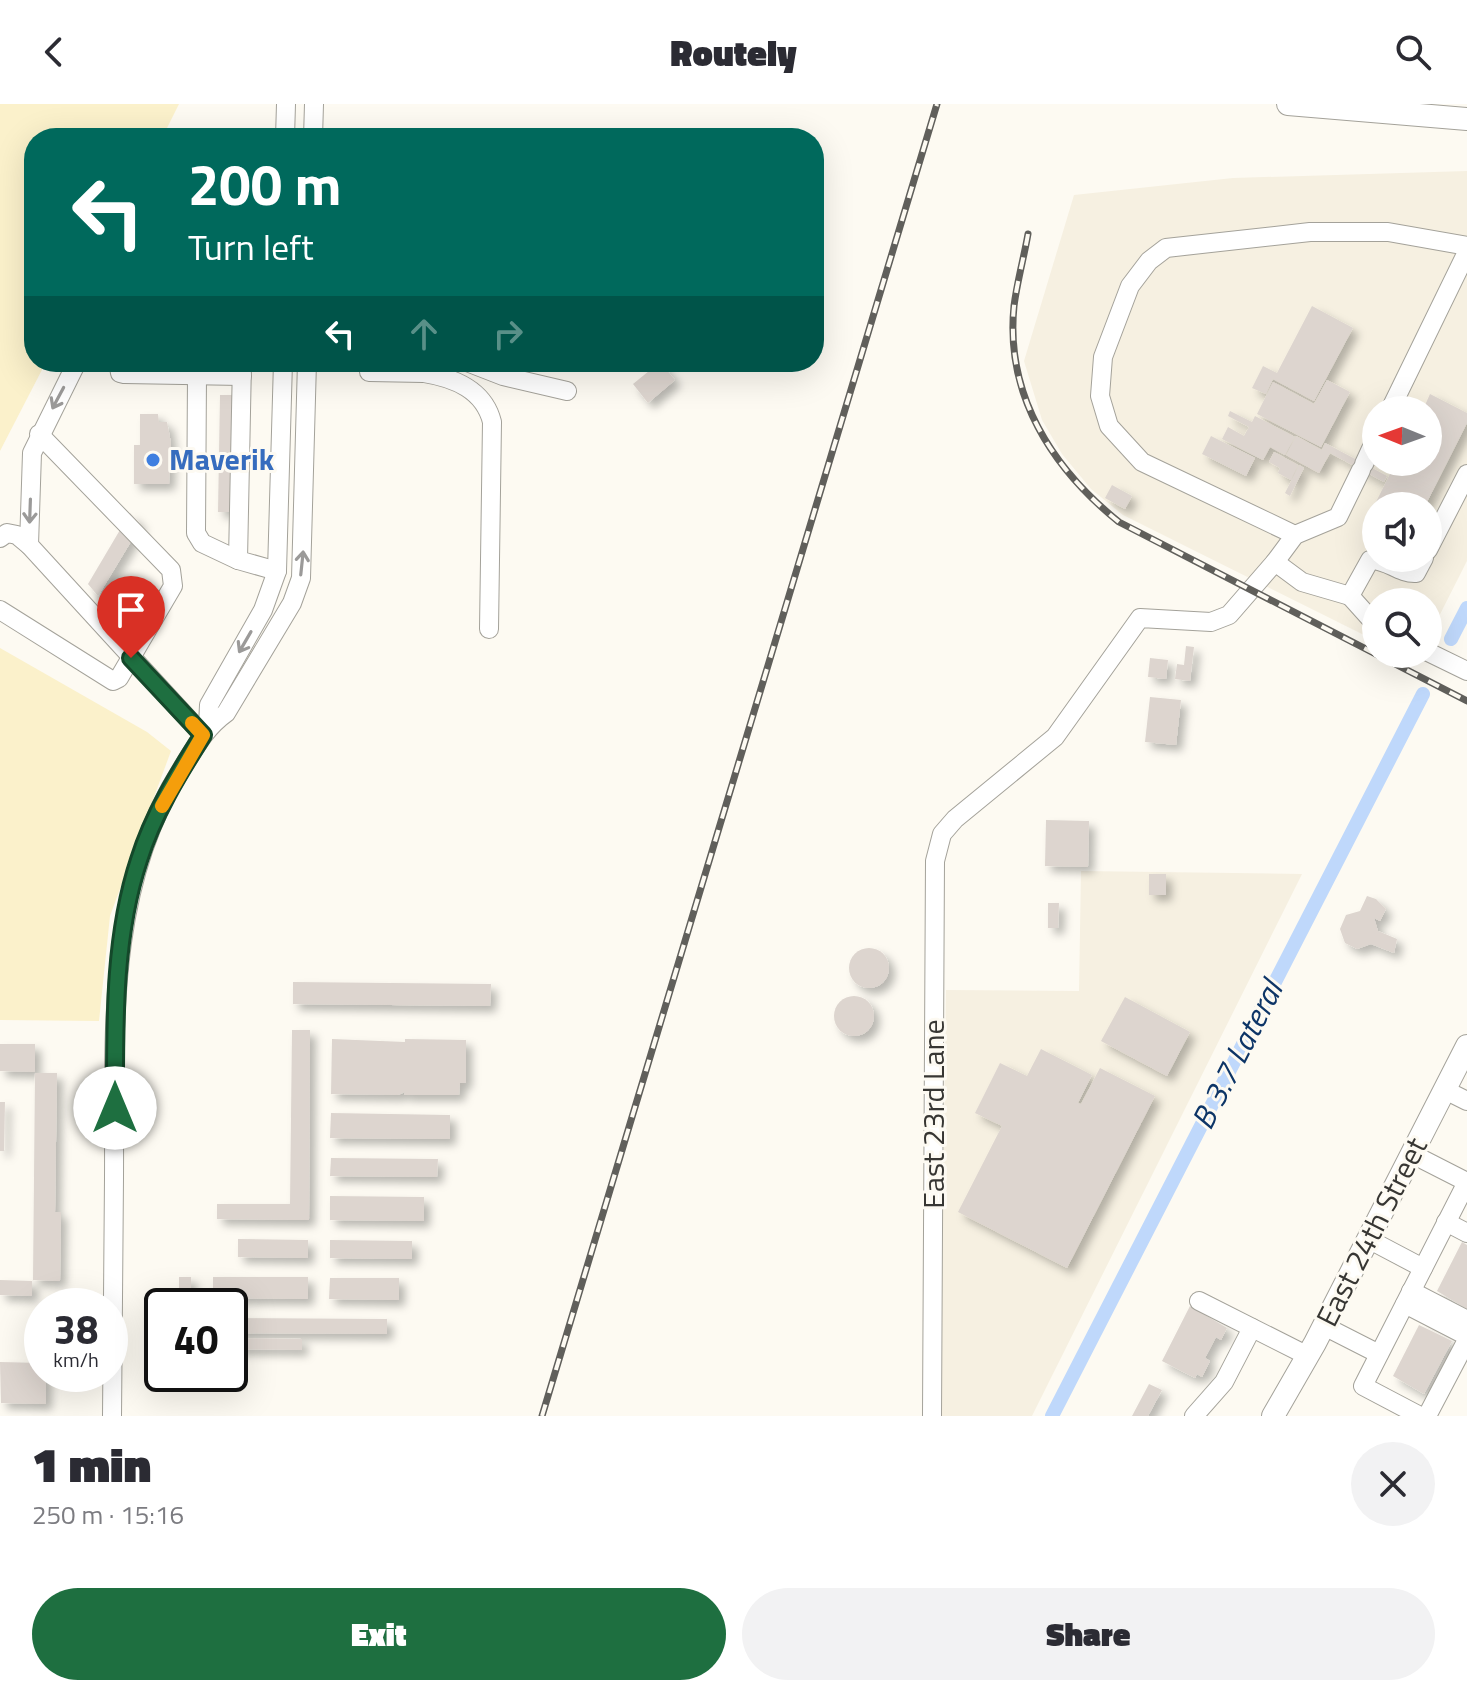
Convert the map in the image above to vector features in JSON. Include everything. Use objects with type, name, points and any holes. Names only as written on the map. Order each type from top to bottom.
[{"type":"main road","points":[[1288,104],[1467,119]]},
{"type":"main road","name":"East 24th Street","points":[[1273,1416],[1324,1326],[1467,1046]]},
{"type":"street","points":[[285,128],[286,104]]},
{"type":"street","points":[[313,128],[314,104]]},
{"type":"street","points":[[1295,535],[1142,462],[1109,426],[1100,396],[1103,357],[1130,286],[1149,261],[1166,248],[1310,232],[1388,232],[1467,246]]},
{"type":"street","points":[[1397,396],[1467,252]]},
{"type":"street","points":[[29,545],[32,453],[72,372]]},
{"type":"street","points":[[120,372],[197,375],[220,372]]},
{"type":"street","points":[[238,560],[242,372]]},
{"type":"street","points":[[206,730],[209,705],[263,610],[277,571],[283,372]]},
{"type":"street","points":[[112,1416],[115,1047],[122,936],[139,858],[174,781],[206,730],[226,713],[292,603],[301,578],[307,372]]},
{"type":"street","points":[[435,372],[478,395],[489,409],[492,422],[489,629]]},
{"type":"street","points":[[493,372],[567,391]]},
{"type":"street","points":[[197,375],[196,533],[202,543],[238,560],[277,571]]},
{"type":"street","points":[[0,610],[107,679],[119,678],[173,586],[171,570],[39,434]]},
{"type":"street","points":[[1362,467],[1338,517],[1295,535],[1275,562],[1302,582],[1350,596],[1362,609]]},
{"type":"street","points":[[1442,523],[1467,474]]},
{"type":"street","points":[[0,538],[7,533],[17,535],[29,545],[131,658],[206,730]]},
{"type":"street","name":"East 23rd Lane","points":[[932,1416],[935,861],[942,834],[955,819],[1055,737],[1140,618],[1211,622],[1229,615],[1275,562]]},
{"type":"street","points":[[1350,596],[1363,572]]},
{"type":"street","points":[[1442,659],[1467,671]]},
{"type":"street","points":[[1445,1090],[1467,1101]]},
{"type":"street","points":[[1412,1154],[1467,1182],[1455,1216],[1423,1268],[1363,1386],[1420,1416]]},
{"type":"street","points":[[1455,1216],[1467,1233]]},
{"type":"street","points":[[1368,1239],[1423,1268]]},
{"type":"street","points":[[1408,1297],[1467,1320]]},
{"type":"street","points":[[1408,1297],[1467,1338],[1427,1416]]},
{"type":"street","points":[[1199,1301],[1308,1356]]},
{"type":"street","points":[[1324,1326],[1379,1354]]},
{"type":"street","points":[[1194,1416],[1224,1382],[1252,1328]]},
{"type":"shaded area","points":[[1467,171],[1467,561],[1442,610],[1442,588],[1362,588],[1362,634],[1123,515],[1091,489],[1062,454],[1042,420],[1024,361],[1074,195],[1233,178]]},
{"type":"shaded area","points":[[1081,871],[1302,874],[1032,1416],[940,1416],[946,990],[1079,991]]},
{"type":"sand","points":[[0,104],[179,104],[167,128],[24,128],[24,372],[41,372],[0,451]]},
{"type":"sand","points":[[0,648],[147,732],[171,751],[110,916],[99,1021],[0,1020]]},
{"type":"building","points":[[1312,306],[1353,328],[1314,401],[1273,379],[1266,394],[1252,388],[1263,366],[1277,373]]},
{"type":"building","points":[[648,372],[668,372],[675,380],[648,403],[633,384]]},
{"type":"building","points":[[1327,380],[1350,392],[1321,447],[1257,414],[1273,382],[1314,404]]},
{"type":"building","points":[[220,395],[234,395],[234,512],[218,512]]},
{"type":"building","points":[[1442,400],[1467,413],[1467,423],[1442,472]]},
{"type":"building","points":[[1230,411],[1252,422],[1255,416],[1295,437],[1285,455],[1270,447],[1263,460],[1222,439],[1228,427],[1244,436],[1249,427],[1228,416]]},
{"type":"building","name":"Maverik","points":[[140,414],[158,414],[159,422],[167,422],[171,443],[169,484],[134,484],[134,445],[140,445]]},
{"type":"building","points":[[1211,436],[1255,458],[1246,476],[1202,454]]},
{"type":"building","points":[[1296,436],[1322,450],[1325,443],[1362,463],[1362,470],[1330,453],[1319,473],[1286,455]]},
{"type":"building","points":[[1274,452],[1298,465],[1291,480],[1278,473],[1280,468],[1269,462]]},
{"type":"building","points":[[1299,465],[1304,468],[1290,496],[1285,493]]},
{"type":"building","points":[[1373,476],[1387,476],[1384,482]]},
{"type":"building","points":[[1389,476],[1440,476],[1432,492],[1381,492]]},
{"type":"building","points":[[1112,485],[1132,496],[1125,509],[1105,498]]},
{"type":"building","points":[[130,513],[141,525],[98,596],[88,584]]},
{"type":"building","points":[[1186,646],[1194,647],[1190,681],[1175,679],[1177,664],[1184,665]]},
{"type":"building","points":[[1150,658],[1168,660],[1166,679],[1148,677]]},
{"type":"building","points":[[1150,697],[1181,700],[1176,745],[1145,742]]},
{"type":"building","points":[[1046,820],[1089,821],[1088,867],[1045,866]]},
{"type":"building","points":[[1149,874],[1166,874],[1166,895],[1149,895]]},
{"type":"building","points":[[1367,896],[1376,899],[1386,909],[1380,921],[1374,918],[1378,931],[1397,939],[1394,953],[1371,944],[1357,949],[1345,943],[1340,929],[1346,915],[1360,911]]},
{"type":"building","points":[[1048,903],[1059,903],[1058,928],[1048,928]]},
{"type":"building","points":[[869,948],[883,954],[889,968],[883,982],[869,988],[855,982],[849,968],[855,954]]},
{"type":"building","points":[[293,982],[491,984],[490,1006],[293,1004]]},
{"type":"building","points":[[854,996],[868,1002],[874,1016],[868,1030],[854,1036],[840,1030],[834,1016],[840,1002]]},
{"type":"building","points":[[1125,997],[1190,1032],[1167,1076],[1101,1041]]},
{"type":"building","points":[[292,1030],[310,1030],[309,1220],[217,1219],[217,1204],[290,1204]]},
{"type":"building","points":[[332,1039],[405,1042],[405,1039],[466,1040],[466,1083],[460,1083],[459,1095],[404,1095],[405,1092],[398,1095],[331,1094]]},
{"type":"building","points":[[0,1044],[35,1044],[35,1072],[0,1071]]},
{"type":"building","points":[[1041,1049],[1092,1075],[1078,1103],[1081,1104],[1100,1068],[1155,1096],[1067,1268],[958,1212],[1002,1126],[975,1113],[1000,1063],[1027,1076]]},
{"type":"building","points":[[35,1073],[57,1073],[55,1212],[61,1212],[60,1281],[33,1280]]},
{"type":"building","points":[[0,1102],[5,1102],[4,1151],[0,1151]]},
{"type":"building","points":[[331,1113],[450,1115],[450,1139],[330,1138]]},
{"type":"building","points":[[331,1158],[438,1159],[437,1177],[330,1176]]},
{"type":"building","points":[[330,1196],[424,1197],[424,1221],[330,1220]]},
{"type":"building","points":[[238,1239],[308,1240],[308,1258],[238,1257]]},
{"type":"building","points":[[330,1240],[412,1241],[412,1259],[330,1258]]},
{"type":"building","points":[[1462,1242],[1467,1245],[1467,1309],[1437,1291]]},
{"type":"building","points":[[179,1277],[191,1277],[191,1288],[179,1288]]},
{"type":"building","points":[[213,1277],[308,1277],[308,1299],[248,1298],[248,1288],[213,1288]]},
{"type":"building","points":[[330,1278],[399,1278],[399,1300],[329,1299]]},
{"type":"building","points":[[0,1280],[32,1281],[32,1288],[24,1288],[24,1296],[0,1295]]},
{"type":"building","points":[[1190,1306],[1227,1328],[1221,1340],[1216,1337],[1205,1358],[1210,1361],[1202,1377],[1197,1374],[1195,1378],[1162,1361]]},
{"type":"building","points":[[248,1318],[387,1319],[387,1334],[248,1333]]},
{"type":"building","points":[[1419,1325],[1452,1341],[1424,1394],[1393,1376]]},
{"type":"building","points":[[248,1338],[302,1339],[302,1350],[248,1349]]},
{"type":"building","points":[[0,1362],[24,1363],[24,1392],[46,1392],[46,1404],[1,1403]]},
{"type":"building","points":[[1149,1384],[1162,1390],[1148,1416],[1132,1416]]},
{"type":"waterway","name":"B 3.7 Lateral","points":[[1451,639],[1467,608]]},
{"type":"waterway","name":"B 3.7 Lateral","points":[[1052,1416],[1423,694]]},
{"type":"railway","points":[[542,1416],[937,104]]},
{"type":"railway","points":[[1028,234],[1014,306],[1013,339],[1017,370],[1038,427],[1073,478],[1119,522],[1467,701]]},
{"type":"slow traffic","points":[[162,806],[203,735],[192,723]]},
{"type":"place","name":"Maverik","points":[[153,460]]},
{"type":"route","points":[[115,1108],[117,1001],[129,894],[139,858],[155,821],[174,781],[203,735],[131,658]]}]
